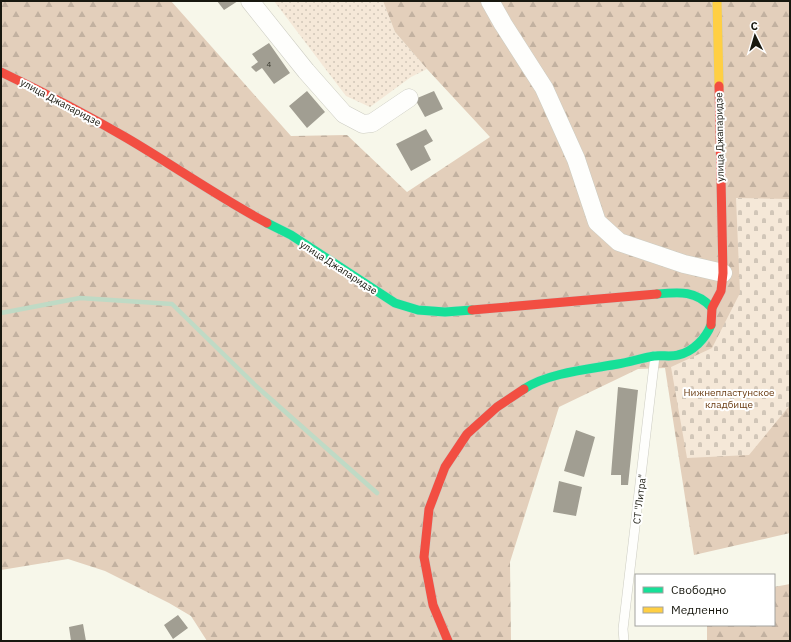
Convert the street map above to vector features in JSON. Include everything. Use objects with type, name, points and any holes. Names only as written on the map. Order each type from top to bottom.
[{"type":"street","points":[[250,1],[306,71],[344,114],[363,124],[372,123],[409,98]]},
{"type":"street","points":[[490,1],[544,88],[576,159],[597,222],[619,242],[684,264],[723,273]]},
{"type":"street","name":"улица Джапаридзе","points":[[448,641],[433,605],[424,557],[429,509],[444,467],[467,434],[497,406],[531,384],[571,372],[620,364],[655,356],[679,355],[696,346],[705,338],[710,326],[712,308],[721,291],[723,273],[717,1]]},
{"type":"street","name":"улица Джапаридзе","points":[[1,72],[42,92],[125,137],[235,206],[291,235],[395,303],[418,310],[446,312],[677,292],[694,294],[704,298],[712,308]]},
{"type":"lane","name":"СТ \"Литра\"","points":[[624,641],[623,629],[655,356]]},
{"type":"green space","points":[[1,1],[171,1],[291,136],[347,135],[407,192],[490,137],[395,32],[383,1],[790,1],[790,533],[694,555],[665,368],[638,369],[559,407],[510,562],[511,641],[207,641],[191,616],[169,603],[105,571],[68,559],[1,570]]},
{"type":"green space","points":[[274,1],[383,1],[395,32],[427,69],[411,77],[370,107],[346,96]]},
{"type":"green space","name":"Нижнепластунское кладбище","points":[[736,198],[790,199],[790,405],[749,455],[687,458],[671,367],[712,348],[740,293]]},
{"type":"green space","points":[[790,584],[790,641],[707,641],[707,626],[775,626],[775,587]]},
{"type":"building","points":[[217,1],[238,1],[224,10]]},
{"type":"building","points":[[269,43],[290,73],[274,84],[262,68],[256,72],[251,67],[258,62],[252,54]]},
{"type":"building","points":[[307,91],[325,112],[307,128],[289,106]]},
{"type":"building","points":[[434,91],[443,109],[425,117],[415,99]]},
{"type":"building","points":[[426,129],[433,141],[424,146],[431,160],[411,171],[396,144]]},
{"type":"building","points":[[618,387],[638,390],[628,485],[621,485],[621,475],[611,475]]},
{"type":"building","points":[[576,430],[595,437],[584,477],[564,471]]},
{"type":"building","points":[[559,481],[582,487],[576,516],[553,512]]},
{"type":"building","points":[[178,615],[188,628],[173,639],[164,625]]},
{"type":"building","points":[[83,624],[86,641],[71,641],[69,627]]},
{"type":"waterway","points":[[1,313],[80,298],[172,304],[256,386],[377,493]]},
{"type":"traffic: fast","points":[[267,223],[291,235],[395,303],[418,310],[445,312],[472,310]]},
{"type":"traffic: fast","points":[[657,294],[680,293],[693,295],[706,302],[712,308]]},
{"type":"traffic: fast","points":[[524,389],[544,379],[569,372],[654,356],[672,356],[684,353],[694,348],[698,344],[706,335],[711,325]]},
{"type":"traffic: slow","points":[[717,1],[719,86]]},
{"type":"traffic: jam","points":[[1,72],[110,128],[231,203],[267,223]]},
{"type":"traffic: jam","points":[[711,325],[712,308],[721,291],[723,273],[719,86]]},
{"type":"traffic: jam","points":[[472,310],[657,294]]},
{"type":"traffic: jam","points":[[448,641],[433,605],[424,557],[429,509],[445,467],[467,434],[497,407],[524,389]]}]
